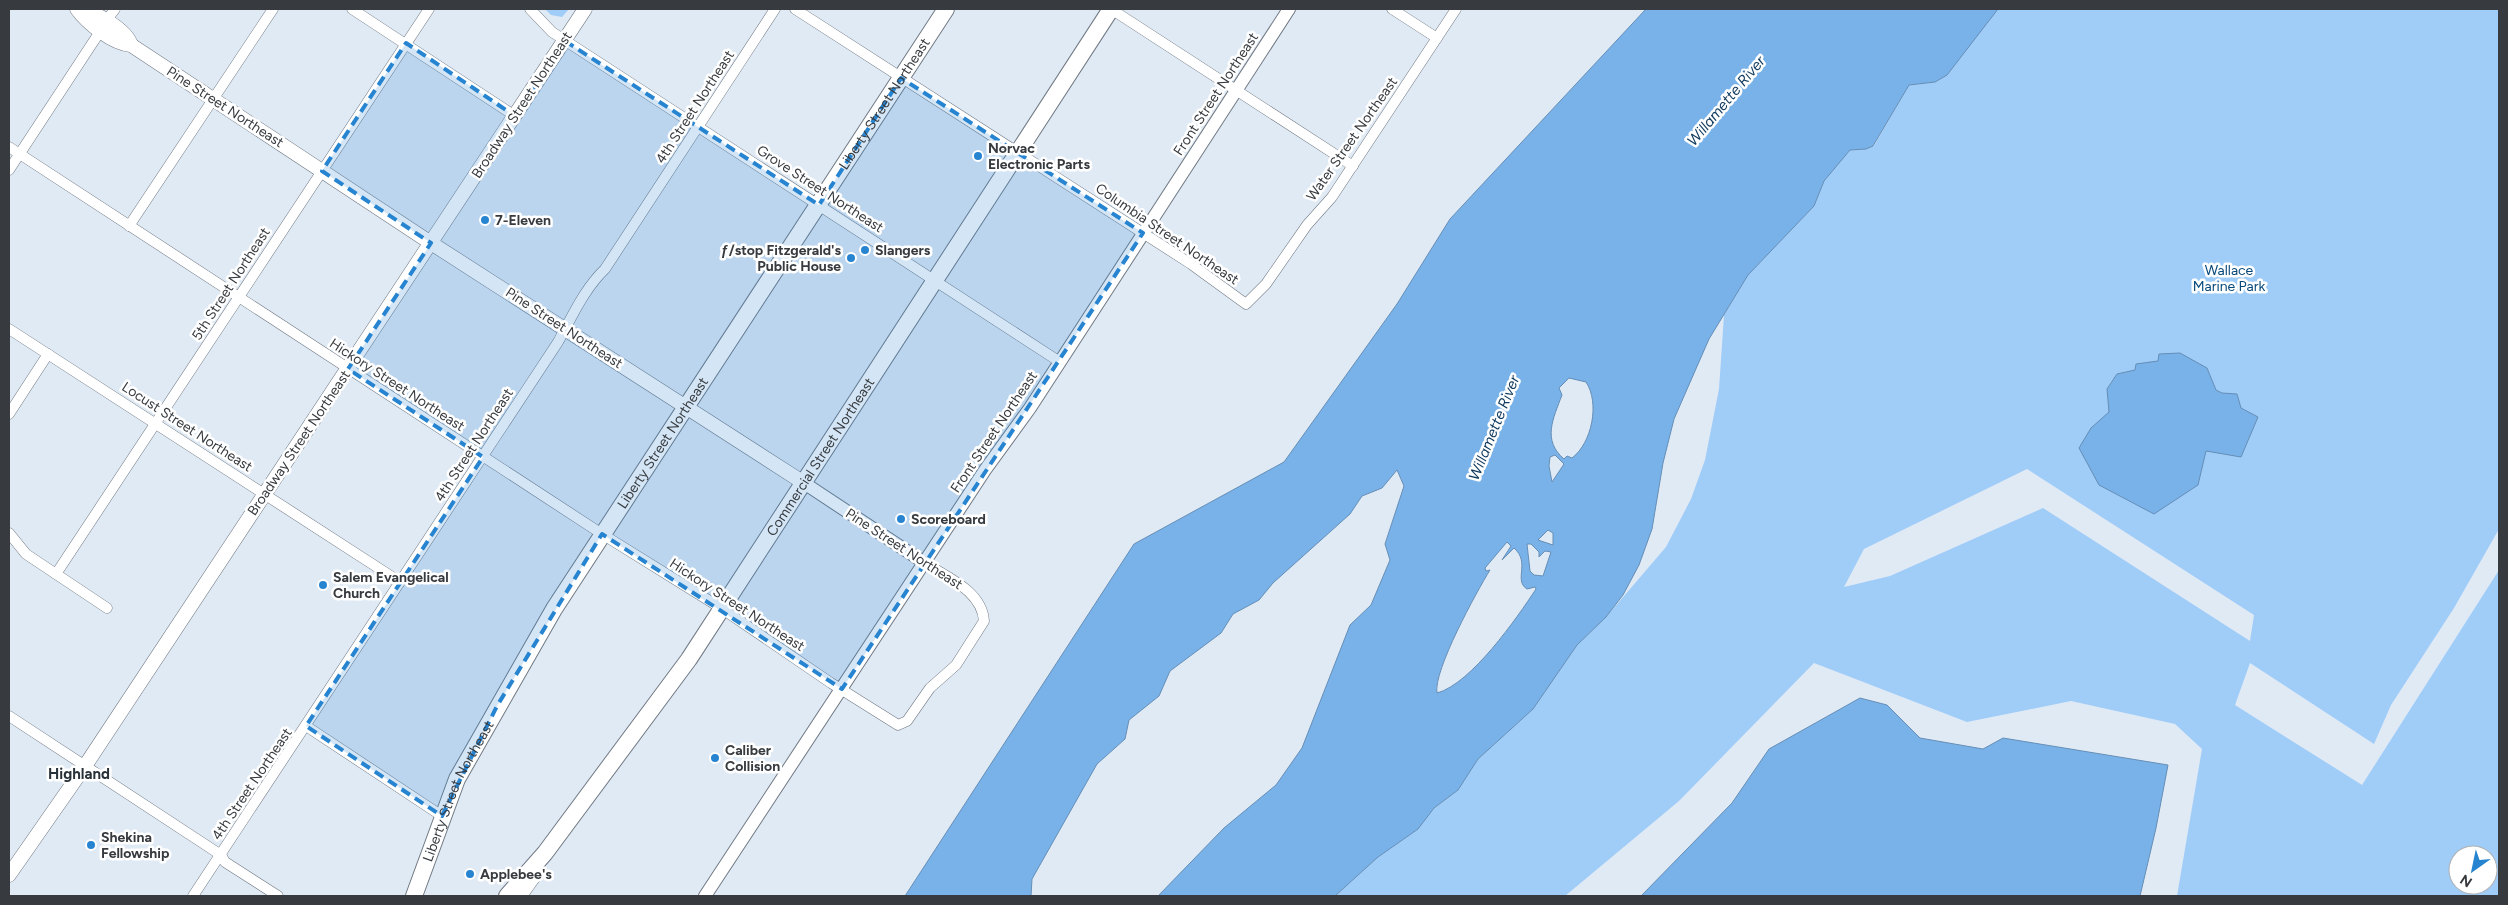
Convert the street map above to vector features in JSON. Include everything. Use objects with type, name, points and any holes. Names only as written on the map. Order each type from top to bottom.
[{"type":"highway","name":"Liberty Street Northeast","points":[[414,896],[457,779],[492,714],[554,609],[946,9]]},
{"type":"highway","name":"Commercial Street Northeast","points":[[545,853],[660,699],[804,482],[1111,9]]},
{"type":"highway","points":[[507,896],[545,853]]},
{"type":"main road","name":"Pine Street Northeast","points":[[77,9],[88,10],[104,26],[129,36],[131,45],[212,99],[431,243],[804,482]]},
{"type":"main road","name":"Broadway Street Northeast","points":[[9,875],[86,766],[586,9]]},
{"type":"main road","name":"Commercial Street Northeast","points":[[519,896],[537,871],[545,853]]},
{"type":"street","points":[[9,170],[114,9]]},
{"type":"street","points":[[129,226],[273,9]]},
{"type":"street","points":[[352,9],[515,116]]},
{"type":"street","name":"5th Street Northeast","points":[[56,574],[158,423],[238,298],[429,9]]},
{"type":"street","name":"Grove Street Northeast","points":[[530,9],[544,25],[565,40],[1060,362]]},
{"type":"street","name":"4th Street Northeast","points":[[193,896],[482,457],[565,329],[570,317],[596,277],[605,269],[775,9]]},
{"type":"street","name":"Columbia Street Northeast","points":[[795,9],[1018,152],[1246,304]]},
{"type":"street","points":[[1111,9],[1352,166]]},
{"type":"street","name":"Front Street Northeast","points":[[705,896],[1060,362],[1289,9]]},
{"type":"street","points":[[1392,9],[1437,38]]},
{"type":"street","name":"Water Street Northeast","points":[[1246,304],[1266,284],[1307,225],[1332,197],[1456,9]]},
{"type":"street","name":"Hickory Street Northeast","points":[[9,147],[482,457],[721,608],[898,725]]},
{"type":"street","name":"Locust Street Northeast","points":[[9,329],[158,423],[400,582]]},
{"type":"street","points":[[9,414],[48,354]]},
{"type":"street","name":"Pine Street Northeast","points":[[804,482],[972,594],[979,602],[984,621],[956,665],[930,688],[907,721],[898,725]]},
{"type":"street","points":[[9,533],[26,554],[106,608]]},
{"type":"street","points":[[9,716],[221,856],[225,862],[278,896]]},
{"type":"street","points":[[306,726],[442,816]]},
{"type":"highlighted area","points":[[565,41],[819,205],[901,78],[1143,233],[842,689],[602,534],[497,706],[442,816],[306,726],[483,457],[348,369],[431,243],[322,171],[406,43],[515,116]]},
{"type":"green space","points":[[545,9],[569,9],[562,17],[551,15]]},
{"type":"green space","name":"Wallace Marine Park","points":[[1998,9],[2499,9],[2499,529],[2454,608],[2391,705],[2374,744],[2250,663],[2235,705],[2362,785],[2499,570],[2499,896],[2177,896],[2202,749],[2175,724],[2071,701],[1967,722],[1814,663],[1679,801],[1565,896],[1335,896],[1378,857],[1418,829],[1434,808],[1458,790],[1478,759],[1533,709],[1577,645],[1606,617],[1666,547],[1691,499],[1705,460],[1719,389],[1724,315],[1748,275],[1814,206],[1824,181],[1850,150],[1866,149],[1874,146],[1909,85],[1934,82]],"holes":[[[2027,469],[2254,615],[2250,641],[2043,508],[1890,576],[1844,587],[1864,549]]]},
{"type":"water","name":"Willamette River","points":[[1646,9],[1998,9],[1947,75],[1935,82],[1909,85],[1873,146],[1866,149],[1850,150],[1824,181],[1814,206],[1748,275],[1709,339],[1674,419],[1663,463],[1652,529],[1639,565],[1623,595],[1606,617],[1577,645],[1533,709],[1478,759],[1458,790],[1434,808],[1418,829],[1378,857],[1335,896],[1158,896],[1224,828],[1276,785],[1302,748],[1350,625],[1371,605],[1390,560],[1385,544],[1404,486],[1397,470],[1382,488],[1362,496],[1350,514],[1273,583],[1259,600],[1233,614],[1221,633],[1170,671],[1159,696],[1129,720],[1125,739],[1097,764],[1032,879],[1031,896],[905,896],[1134,544],[1284,462],[1397,304],[1450,219]],"holes":[[[1569,378],[1586,382],[1593,401],[1592,422],[1589,433],[1585,443],[1572,458],[1567,456],[1564,459],[1557,452],[1551,437],[1555,412],[1562,395],[1559,388]],[[1555,455],[1564,464],[1552,482],[1549,466],[1550,457]],[[1548,530],[1553,533],[1553,545],[1538,540]],[[1507,542],[1511,546],[1502,560],[1514,548],[1521,559],[1521,581],[1523,585],[1527,589],[1535,587],[1536,589],[1505,632],[1478,664],[1450,687],[1437,693],[1442,667],[1466,612],[1490,570],[1486,571],[1485,568]],[[1527,544],[1531,544],[1539,552],[1539,557],[1545,551],[1551,552],[1543,576],[1534,575],[1530,571]]]},
{"type":"water","points":[[2180,353],[2207,368],[2216,390],[2222,393],[2237,394],[2241,408],[2258,417],[2241,457],[2206,451],[2198,485],[2154,514],[2099,485],[2079,448],[2091,428],[2109,412],[2107,389],[2117,374],[2135,370],[2136,364],[2158,361],[2159,354]]},
{"type":"water","points":[[1860,698],[1887,705],[1920,738],[1983,749],[2003,738],[2168,765],[2140,896],[1641,896],[1732,803],[1769,749]]},
{"type":"place","name":"Norvac Electronic Parts","points":[[978,156]]},
{"type":"place","name":"7-Eleven","points":[[485,220]]},
{"type":"place","name":"Slangers","points":[[865,250]]},
{"type":"place","name":"ƒ/stop Fitzgerald's Public House","points":[[851,258]]},
{"type":"place","name":"Scoreboard","points":[[901,519]]},
{"type":"place","name":"Salem Evangelical Church","points":[[323,585]]},
{"type":"place","name":"Caliber Collision","points":[[715,758]]},
{"type":"place","name":"Shekina Fellowship","points":[[91,845]]},
{"type":"place","name":"Applebee's","points":[[470,874]]},
{"type":"district","name":"Highland","points":[[79,774]]}]
